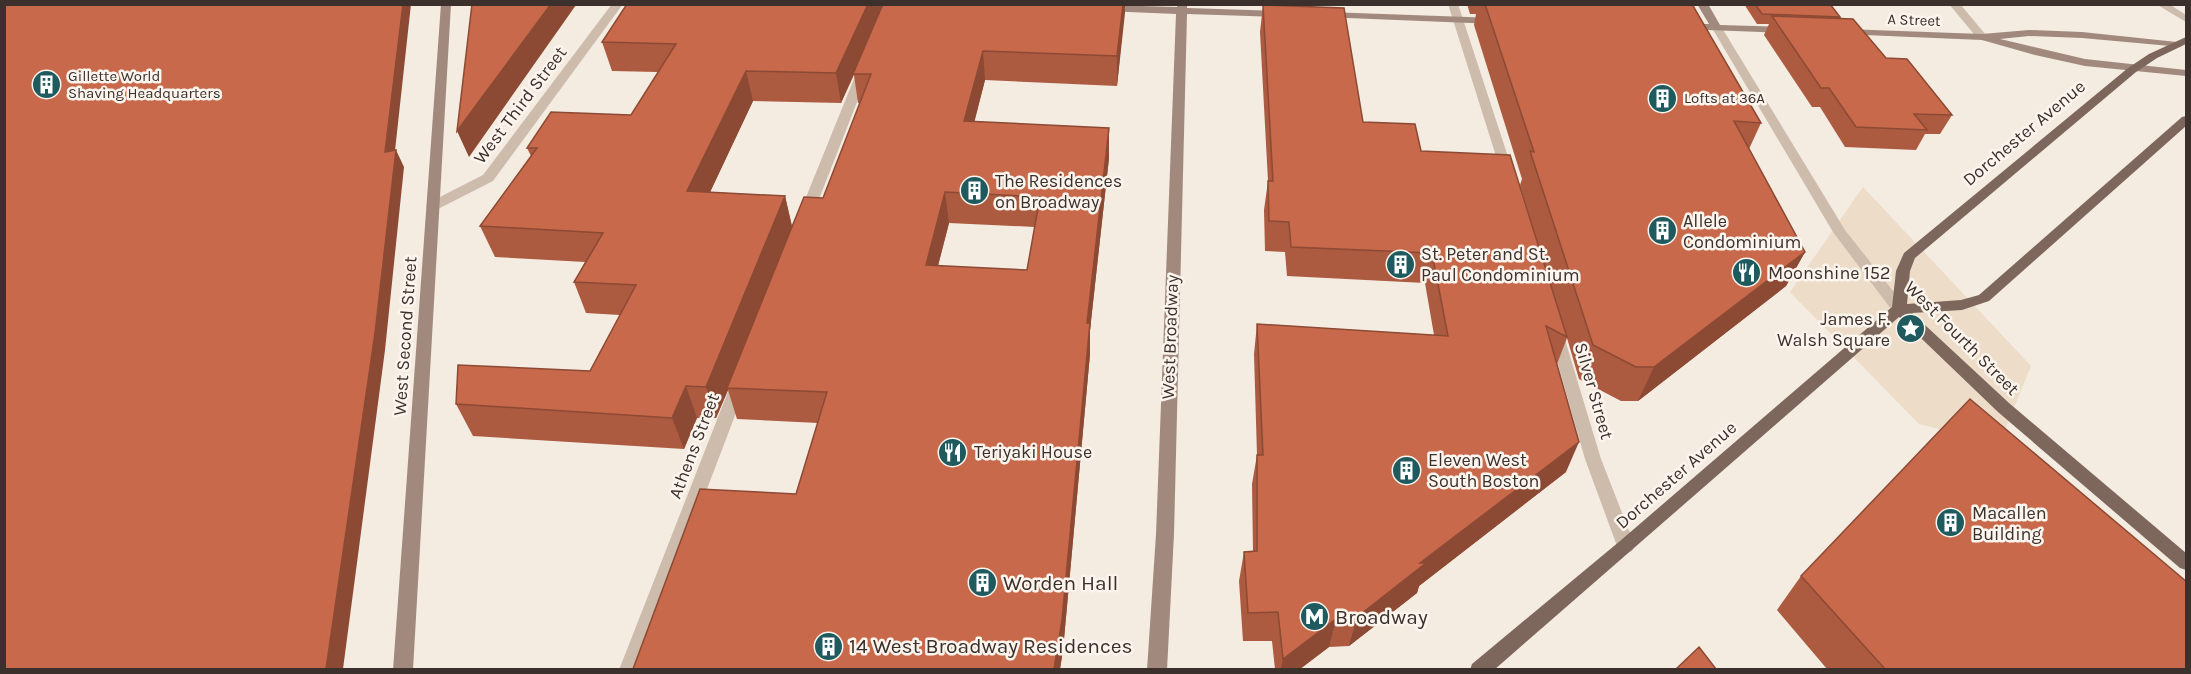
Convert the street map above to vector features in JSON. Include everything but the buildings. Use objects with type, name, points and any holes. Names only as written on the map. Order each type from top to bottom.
[{"type":"main road","name":"West Second Street","points":[[403,669],[446,4]]},
{"type":"main road","name":"West Fourth Street","points":[[1702,4],[1717,28]]},
{"type":"main road","points":[[1091,7],[1182,8],[1295,14]]},
{"type":"main road","name":"West Broadway","points":[[1157,669],[1165,534],[1182,8]]},
{"type":"main road","points":[[1316,15],[1504,21]]},
{"type":"main road","points":[[1677,27],[1801,31]]},
{"type":"main road","name":"A Street","points":[[1836,32],[1982,37],[2016,33],[2061,34],[2182,42]]},
{"type":"main road","name":"A Street","points":[[1982,37],[2056,57],[2132,70],[2187,73]]},
{"type":"main road","name":"Dorchester Avenue","points":[[1479,669],[1626,546],[1899,309],[1903,271],[1909,256],[2132,70],[2153,56],[2182,42]]},
{"type":"main road","points":[[1899,309],[1962,305],[1984,298],[2187,120]]},
{"type":"main road","name":"West Fourth Street","points":[[1899,309],[1950,361],[2000,406],[2187,563]]},
{"type":"street","name":"West Third Street","points":[[433,206],[488,178],[618,4]]},
{"type":"street","points":[[1453,4],[1513,189]]},
{"type":"street","points":[[1954,4],[1982,37]]},
{"type":"street","points":[[2161,4],[2187,19]]},
{"type":"street","name":"West Fourth Street","points":[[1717,28],[1840,232],[1899,309]]},
{"type":"street","points":[[801,228],[869,58]]},
{"type":"street","name":"Silver Street","points":[[1552,317],[1593,459],[1626,546]]},
{"type":"street","name":"Athens Street","points":[[628,669],[746,368]]},
{"type":"shaded area","name":"James F. Walsh Square","points":[[1863,187],[2031,366],[1999,444],[1919,424],[1790,292]]},
{"type":"place","name":"Gillette World Shaving Headquarters","points":[[47,85]]},
{"type":"place","name":"Lofts at 36A","points":[[1663,98]]},
{"type":"place","name":"The Residences on Broadway","points":[[974,191]]},
{"type":"place","name":"Allele Condominium","points":[[1662,231]]},
{"type":"place","name":"St. Peter and St. Paul Condominium","points":[[1400,264]]},
{"type":"place","name":"Moonshine 152","points":[[1747,273]]},
{"type":"place","name":"James F. Walsh Square","points":[[1911,329]]},
{"type":"place","name":"Teriyaki House","points":[[953,452]]},
{"type":"place","name":"Eleven West South Boston","points":[[1407,470]]},
{"type":"place","name":"Macallen Building","points":[[1951,523]]},
{"type":"place","name":"Worden Hall","points":[[982,583]]},
{"type":"place","name":"Broadway","points":[[1314,617]]},
{"type":"place","name":"14 West Broadway Residences","points":[[828,646]]}]
